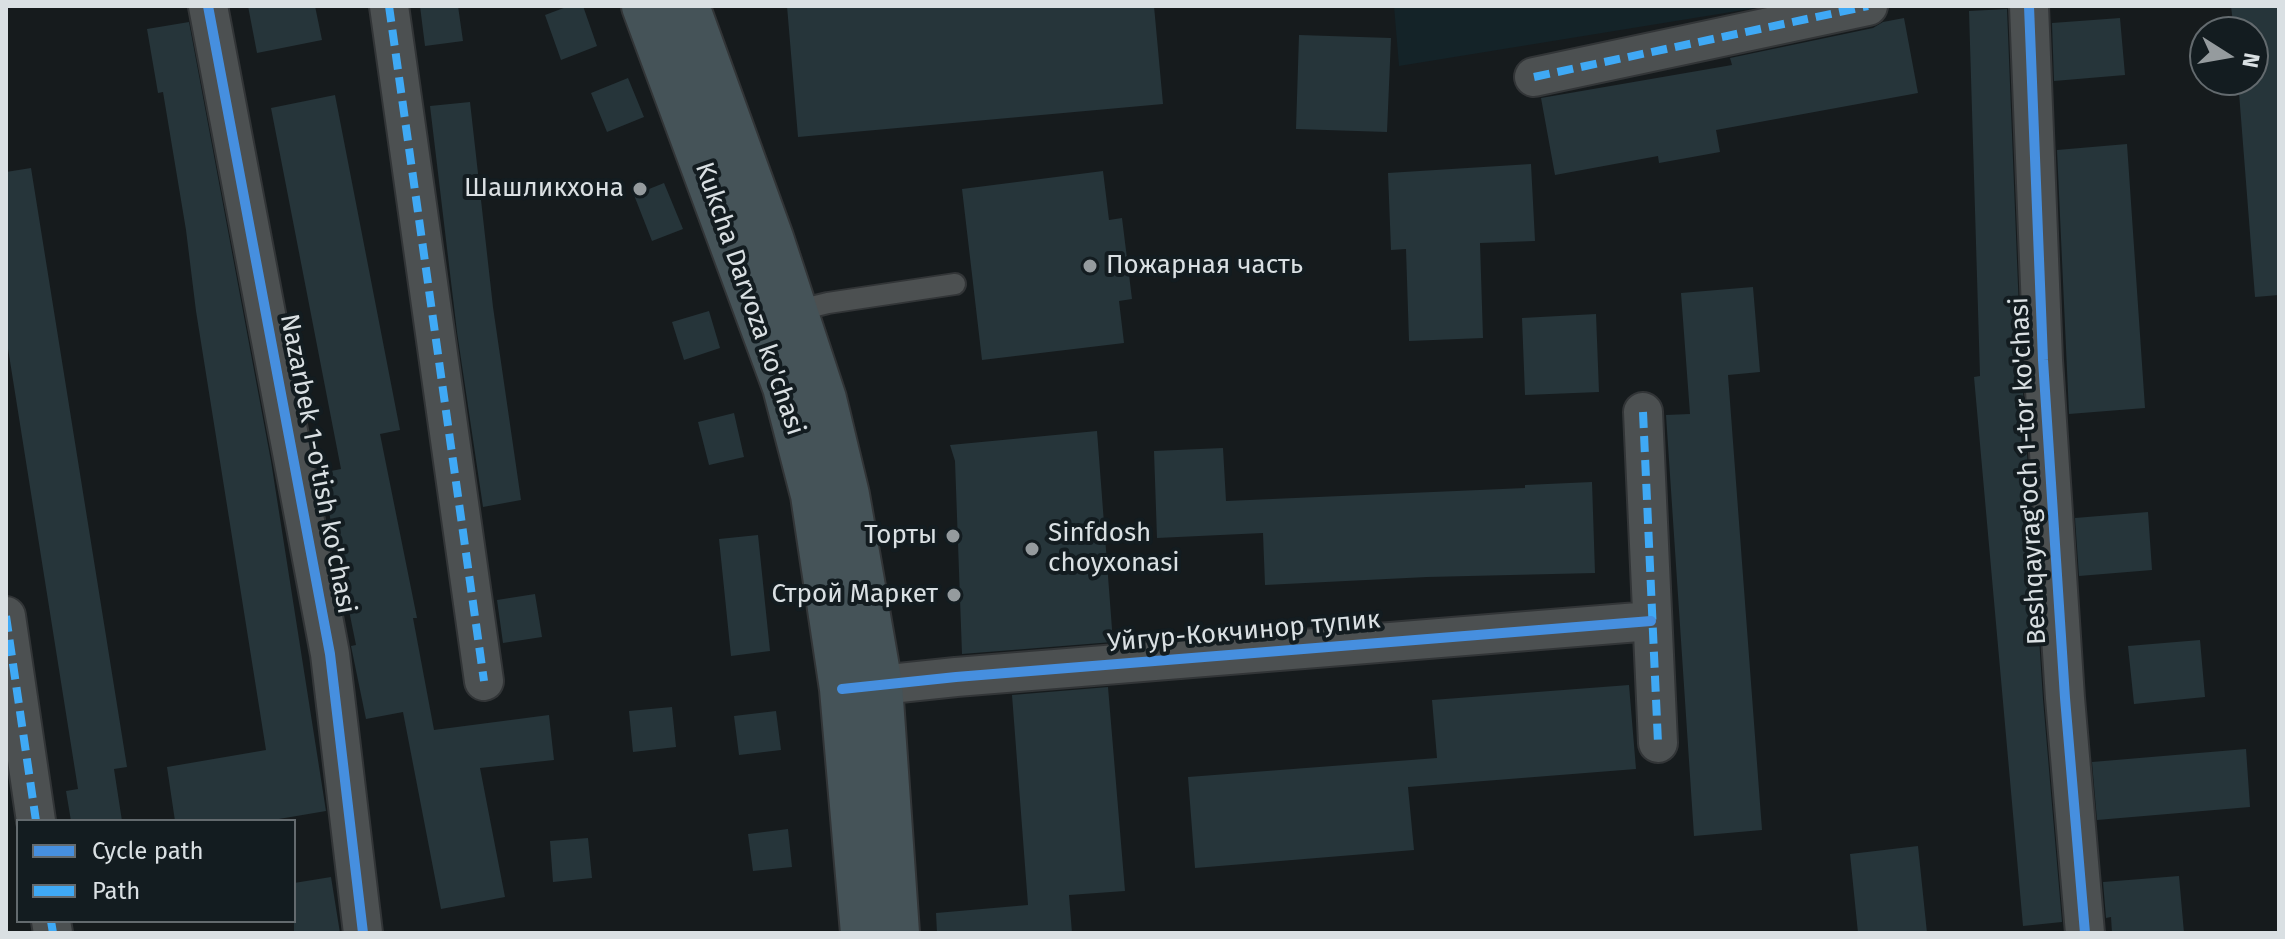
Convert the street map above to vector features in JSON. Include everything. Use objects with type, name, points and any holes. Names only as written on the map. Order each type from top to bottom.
[{"type":"main road","name":"Kukcha Darvoza ko'chasi","points":[[644,6],[777,316]]},
{"type":"main road","name":"Kukcha Darvoza ko'chasi","points":[[687,6],[771,238],[785,387],[861,687],[897,933]]},
{"type":"main road","name":"Kukcha Darvoza ko'chasi","points":[[861,687],[863,933]]},
{"type":"street","name":"Nazarbek 1-o'tish ko'chasi","points":[[208,6],[330,654],[363,933]]},
{"type":"street","points":[[389,6],[484,681]]},
{"type":"street","points":[[1534,77],[1868,6]]},
{"type":"street","name":"Beshqayrag'och 1-tor ko'chasi","points":[[2029,6],[2043,360],[2065,698],[2085,933]]},
{"type":"street","points":[[1643,412],[1658,743]]},
{"type":"street","points":[[6,616],[36,819]]},
{"type":"street","name":"Уйгур-Кокчинор тупик","points":[[861,687],[1651,621]]},
{"type":"lane","points":[[777,316],[828,303],[955,284]]},
{"type":"shaded area","points":[[1394,6],[1768,6],[1399,66]]},
{"type":"building","points":[[248,6],[315,6],[322,40],[257,53]]},
{"type":"building","points":[[420,6],[458,6],[463,41],[425,46]]},
{"type":"building","points":[[569,6],[583,6],[597,46],[561,60],[545,15]]},
{"type":"building","points":[[787,6],[1154,6],[1163,104],[798,137]]},
{"type":"building","points":[[2231,6],[2279,6],[2279,295],[2255,297],[2239,96],[2269,96],[2269,16],[2232,16]]},
{"type":"building","points":[[2007,9],[2021,361],[2043,699],[2062,922],[2023,926],[1974,377],[1980,376],[1969,11]]},
{"type":"building","points":[[1904,18],[1918,93],[1716,130],[1720,152],[1659,163],[1658,156],[1555,175],[1541,98],[1732,65],[1730,58],[1873,28],[1883,22]]},
{"type":"building","points":[[2120,18],[2125,75],[2054,81],[2052,23]]},
{"type":"building","points":[[189,22],[271,461],[326,811],[279,819],[175,819],[167,767],[266,750],[196,311],[186,230],[163,92],[158,93],[147,29]]},
{"type":"building","points":[[1299,35],[1391,38],[1387,132],[1296,129]]},
{"type":"building","points":[[628,78],[644,117],[607,132],[591,93]]},
{"type":"building","points":[[335,95],[400,430],[380,434],[417,618],[413,618],[434,730],[549,715],[554,760],[480,768],[505,897],[441,909],[403,712],[366,719],[351,646],[356,645],[321,473],[341,469],[271,108]]},
{"type":"building","points":[[470,102],[493,307],[521,500],[483,507],[457,332],[430,106]]},
{"type":"building","points":[[2127,144],[2145,408],[2069,414],[2057,150]]},
{"type":"building","points":[[1531,164],[1535,241],[1480,243],[1483,338],[1409,341],[1406,249],[1391,250],[1388,173]]},
{"type":"building","points":[[31,168],[127,767],[114,769],[122,819],[71,819],[66,791],[78,789],[6,336],[6,172]]},
{"type":"building","points":[[1103,171],[1109,220],[1122,218],[1132,299],[1119,301],[1124,343],[982,360],[962,189]]},
{"type":"building","points":[[664,183],[683,229],[652,241],[634,195]]},
{"type":"building","points":[[1753,287],[1760,372],[1728,375],[1762,830],[1694,836],[1666,415],[1690,414],[1681,293]]},
{"type":"building","points":[[709,311],[720,348],[684,360],[672,322]]},
{"type":"building","points":[[1596,314],[1599,392],[1525,395],[1522,318]]},
{"type":"building","points":[[734,413],[744,457],[709,465],[698,422]]},
{"type":"building","points":[[1097,431],[1113,642],[962,654],[955,461],[950,445]]},
{"type":"building","points":[[1223,448],[1226,501],[1525,488],[1525,485],[1592,482],[1595,573],[1265,585],[1263,533],[1157,538],[1154,451]]},
{"type":"building","points":[[2148,512],[2152,570],[2079,576],[2075,518]]},
{"type":"building","points":[[758,535],[770,651],[731,656],[719,539]]},
{"type":"building","points":[[535,594],[542,637],[503,643],[497,600]]},
{"type":"building","points":[[2200,640],[2205,697],[2134,704],[2128,646]]},
{"type":"building","points":[[1629,685],[1636,769],[1408,787],[1414,850],[1195,868],[1188,777],[1437,758],[1432,700]]},
{"type":"building","points":[[1108,687],[1125,891],[1069,895],[1072,933],[937,933],[936,913],[1028,905],[1012,695]]},
{"type":"building","points":[[672,707],[676,747],[633,752],[629,711]]},
{"type":"building","points":[[776,711],[781,750],[739,755],[734,716]]},
{"type":"building","points":[[2246,749],[2250,807],[2097,820],[2092,762]]},
{"type":"building","points":[[788,829],[792,867],[753,871],[748,834]]},
{"type":"building","points":[[588,838],[592,878],[553,882],[550,841]]},
{"type":"building","points":[[1918,846],[1927,933],[1858,933],[1850,854]]},
{"type":"building","points":[[2179,876],[2184,933],[2112,933],[2111,917],[2106,918],[2103,882]]},
{"type":"building","points":[[331,877],[340,933],[294,933],[296,883]]},
{"type":"marked path","points":[[389,6],[484,681]]},
{"type":"marked path","points":[[1534,77],[1868,6]]},
{"type":"marked path","points":[[1643,412],[1658,743]]},
{"type":"marked path","points":[[6,616],[36,819]]},
{"type":"marked path","points":[[51,923],[53,933]]},
{"type":"cycle path","points":[[208,6],[330,654],[363,933]]},
{"type":"cycle path","points":[[2029,6],[2043,360],[2065,698],[2085,933]]},
{"type":"cycle path","points":[[842,689],[956,677],[1651,621]]},
{"type":"place","name":"Шашликхона","points":[[640,189]]},
{"type":"place","name":"Пожарная часть","points":[[1090,266]]},
{"type":"place","name":"Торты","points":[[953,536]]},
{"type":"place","name":"Sinfdosh choyxonasi","points":[[1032,549]]},
{"type":"place","name":"Строй Маркет","points":[[954,595]]}]
